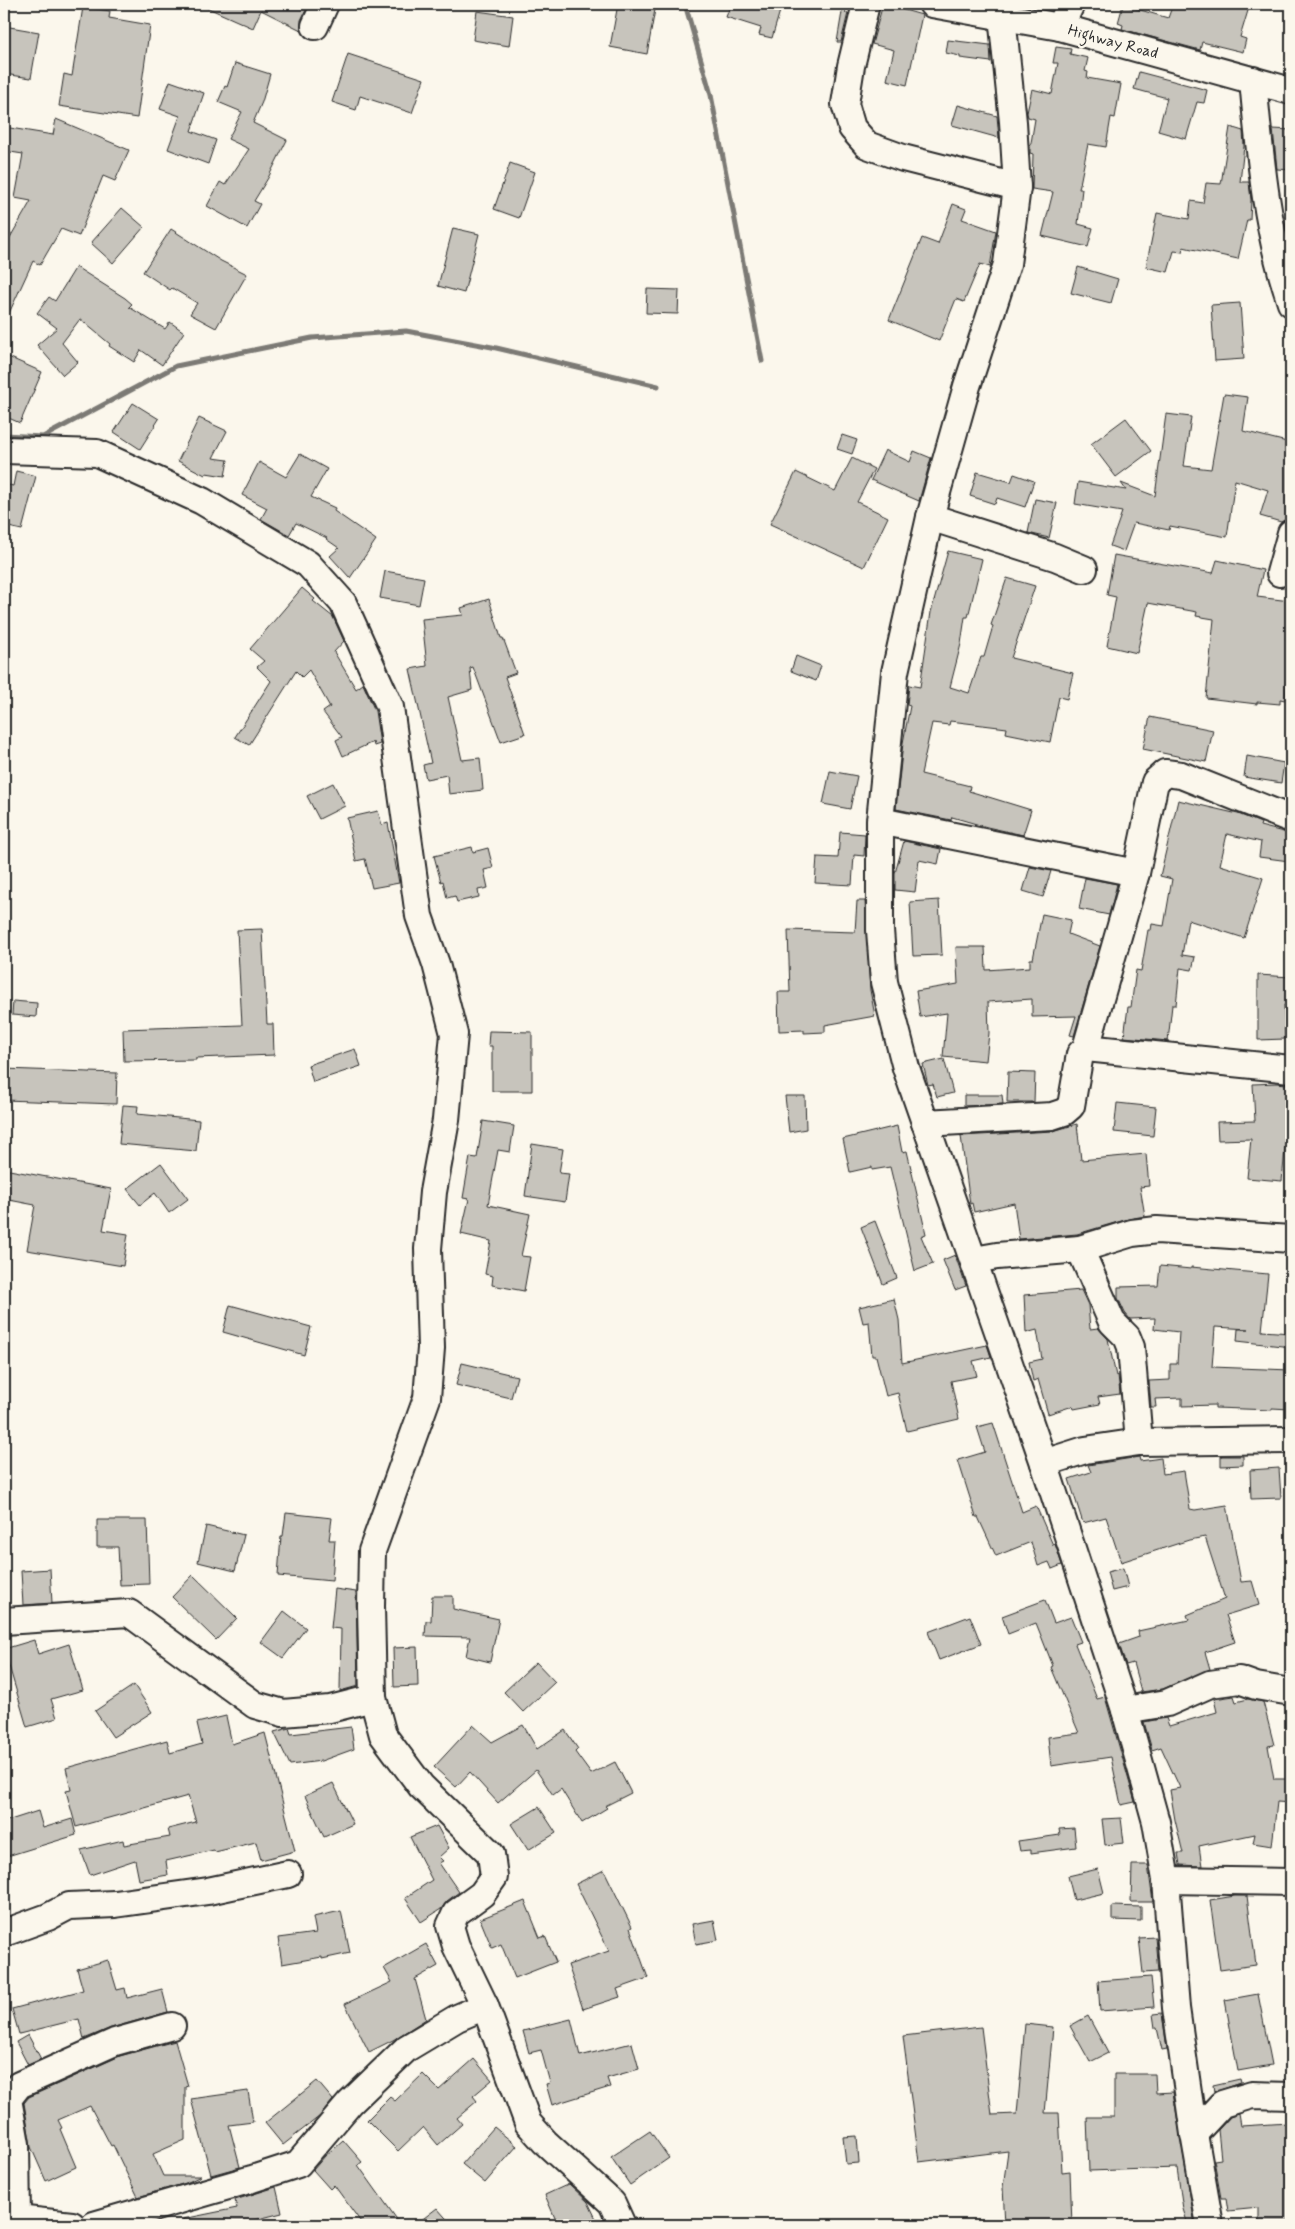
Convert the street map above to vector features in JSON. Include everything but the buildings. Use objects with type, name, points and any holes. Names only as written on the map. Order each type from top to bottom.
[{"type":"street","points":[[866,4],[851,66],[845,104],[852,128],[867,146],[903,158],[1017,187]]},
{"type":"street","name":"Highway Road","points":[[932,4],[1060,27],[1254,80],[1289,83]]},
{"type":"street","points":[[1060,27],[1071,4]]},
{"type":"street","points":[[1002,16],[1013,122],[1017,187],[1007,264],[967,386],[930,518],[895,672],[880,821],[880,930],[884,982],[906,1068],[1044,1463],[1125,1710],[1156,1822],[1166,1880],[1176,2008],[1194,2134],[1210,2225]]},
{"type":"street","points":[[1254,80],[1262,175],[1269,221],[1291,303]]},
{"type":"street","points":[[4,450],[97,453],[202,501],[308,564],[344,603],[390,707],[419,916],[436,964],[454,1034],[446,1120],[433,1192],[428,1249],[430,1348],[427,1398],[372,1551],[373,1698],[383,1735],[421,1786],[491,1854],[494,1877],[482,1894],[456,1913],[450,1926],[456,1946],[485,2006],[528,2123],[545,2142],[612,2203],[622,2225]]},
{"type":"street","points":[[930,518],[1055,557],[1084,569]]},
{"type":"street","points":[[1280,573],[1291,533]]},
{"type":"street","points":[[925,1123],[1052,1116],[1064,1112],[1071,1106],[1080,1054],[1086,1048],[1136,873],[1155,782],[1166,773],[1181,776],[1291,819]]},
{"type":"street","points":[[880,821],[1136,873]]},
{"type":"street","points":[[1086,1048],[1291,1069]]},
{"type":"street","points":[[974,1260],[996,1256],[1080,1249],[1132,1233],[1157,1230],[1291,1239]]},
{"type":"street","points":[[1080,1249],[1112,1322],[1127,1337],[1131,1347],[1139,1442]]},
{"type":"street","points":[[1044,1463],[1085,1450],[1139,1442],[1291,1440]]},
{"type":"street","points":[[4,1621],[129,1613],[254,1705],[282,1713],[330,1709],[373,1698]]},
{"type":"street","points":[[1125,1710],[1167,1703],[1210,1684],[1239,1680],[1256,1686],[1291,1692]]},
{"type":"street","points":[[4,1933],[48,1917],[69,1906],[115,1904],[208,1891],[288,1874]]},
{"type":"street","points":[[1166,1880],[1291,1882]]},
{"type":"street","points":[[94,2225],[298,2164],[350,2103],[408,2048],[456,2018],[485,2006]]},
{"type":"street","points":[[72,2225],[11,2220],[16,2144],[8,2099],[19,2084],[115,2042],[172,2026]]},
{"type":"street","points":[[1194,2134],[1222,2104],[1252,2095],[1291,2096]]},
{"type":"waterway","points":[[685,4],[711,95],[762,361]]},
{"type":"waterway","points":[[4,435],[43,437],[176,366],[312,338],[406,331],[492,347],[658,386]]}]
